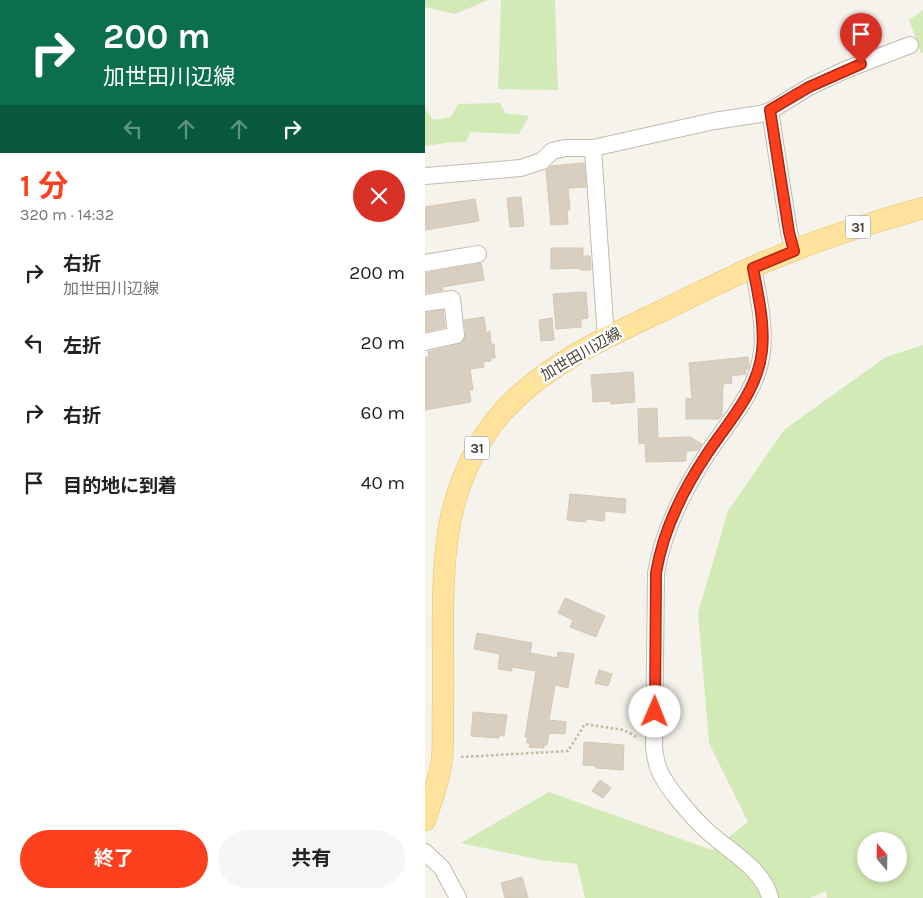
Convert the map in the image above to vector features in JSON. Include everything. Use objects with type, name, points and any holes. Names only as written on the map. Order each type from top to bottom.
[{"type":"main road","name":"加世田川辺線","points":[[425,820],[434,793],[442,758],[445,574],[453,508],[462,479],[479,444],[506,407],[547,372],[579,351],[606,338],[753,268],[794,251],[879,220],[923,208]]},
{"type":"street","points":[[425,176],[521,168],[541,161],[552,151],[558,149],[593,148],[714,121],[760,114],[845,70],[910,45]]},
{"type":"street","points":[[770,110],[789,232],[794,251]]},
{"type":"street","points":[[593,148],[606,338]]},
{"type":"street","points":[[425,263],[478,254]]},
{"type":"street","points":[[753,268],[763,321],[762,351],[756,380],[689,485],[667,529],[660,551],[656,573],[654,747],[659,771],[680,801],[706,830],[762,878],[769,891],[770,898]]},
{"type":"street","points":[[425,303],[452,299],[456,335],[425,342]]},
{"type":"street","points":[[425,852],[442,868],[459,898]]},
{"type":"path","points":[[442,758],[568,751],[585,724],[624,730],[654,747]]},
{"type":"green space","points":[[425,0],[488,0],[455,14],[425,7]]},
{"type":"green space","points":[[501,0],[555,0],[558,90],[498,89]]},
{"type":"green space","points":[[923,10],[923,53],[921,53],[909,20]]},
{"type":"green space","points":[[500,103],[505,113],[529,116],[519,134],[470,132],[466,142],[425,146],[425,108],[433,120],[451,117],[458,104]]},
{"type":"green space","points":[[923,345],[923,898],[827,898],[826,891],[810,898],[585,898],[577,864],[541,860],[461,843],[549,792],[712,850],[748,822],[709,743],[698,613],[728,511],[784,430],[886,357]]},
{"type":"building","points":[[584,163],[586,187],[568,188],[570,210],[567,210],[568,224],[551,225],[546,170],[551,166]]},
{"type":"building","points":[[521,197],[524,226],[510,227],[507,198]]},
{"type":"building","points":[[475,199],[479,221],[425,230],[425,207]]},
{"type":"building","points":[[551,248],[583,248],[583,256],[590,256],[591,270],[580,270],[580,268],[551,269]]},
{"type":"building","points":[[481,263],[484,280],[442,287],[443,290],[425,293],[425,273]]},
{"type":"building","points":[[586,292],[588,318],[581,319],[581,327],[556,329],[553,294]]},
{"type":"building","points":[[443,310],[445,327],[425,332],[425,313]]},
{"type":"building","points":[[484,317],[486,333],[490,331],[491,344],[494,344],[495,358],[491,358],[491,361],[483,362],[484,367],[470,369],[473,390],[469,390],[471,402],[425,410],[425,357],[429,357],[428,352],[462,343],[466,334],[464,320]]},
{"type":"building","points":[[552,318],[554,340],[541,341],[539,320]]},
{"type":"building","points":[[748,357],[749,366],[748,369],[745,369],[746,374],[731,376],[732,383],[723,384],[722,415],[719,419],[686,419],[686,398],[692,399],[689,363]]},
{"type":"building","points":[[633,372],[635,402],[611,404],[611,401],[593,402],[591,375]]},
{"type":"building","points":[[657,408],[658,438],[690,437],[702,444],[698,450],[686,451],[686,461],[646,462],[645,443],[639,444],[638,409]]},
{"type":"building","points":[[570,494],[626,499],[625,513],[605,511],[604,521],[586,519],[586,522],[567,520]]},
{"type":"building","points":[[565,598],[605,616],[596,637],[570,627],[573,620],[558,613]]},
{"type":"building","points":[[477,633],[532,643],[530,653],[557,658],[558,652],[574,654],[568,688],[555,685],[549,720],[566,722],[565,734],[549,733],[547,745],[544,745],[544,748],[529,747],[530,744],[527,743],[527,737],[525,737],[536,671],[512,667],[512,671],[498,669],[500,654],[474,649]]},
{"type":"building","points":[[599,670],[612,674],[608,686],[595,683]]},
{"type":"building","points":[[473,712],[507,715],[504,736],[499,735],[499,738],[471,736]]},
{"type":"building","points":[[584,742],[624,745],[623,770],[583,765]]},
{"type":"building","points":[[600,780],[611,788],[603,798],[592,791]]},
{"type":"building","points":[[522,877],[528,898],[505,898],[501,883]]},
{"type":"route","points":[[655,712],[656,573],[660,551],[667,529],[689,485],[705,457],[756,380],[762,351],[763,321],[753,268],[794,251],[789,232],[770,110],[809,87],[861,64]]}]
